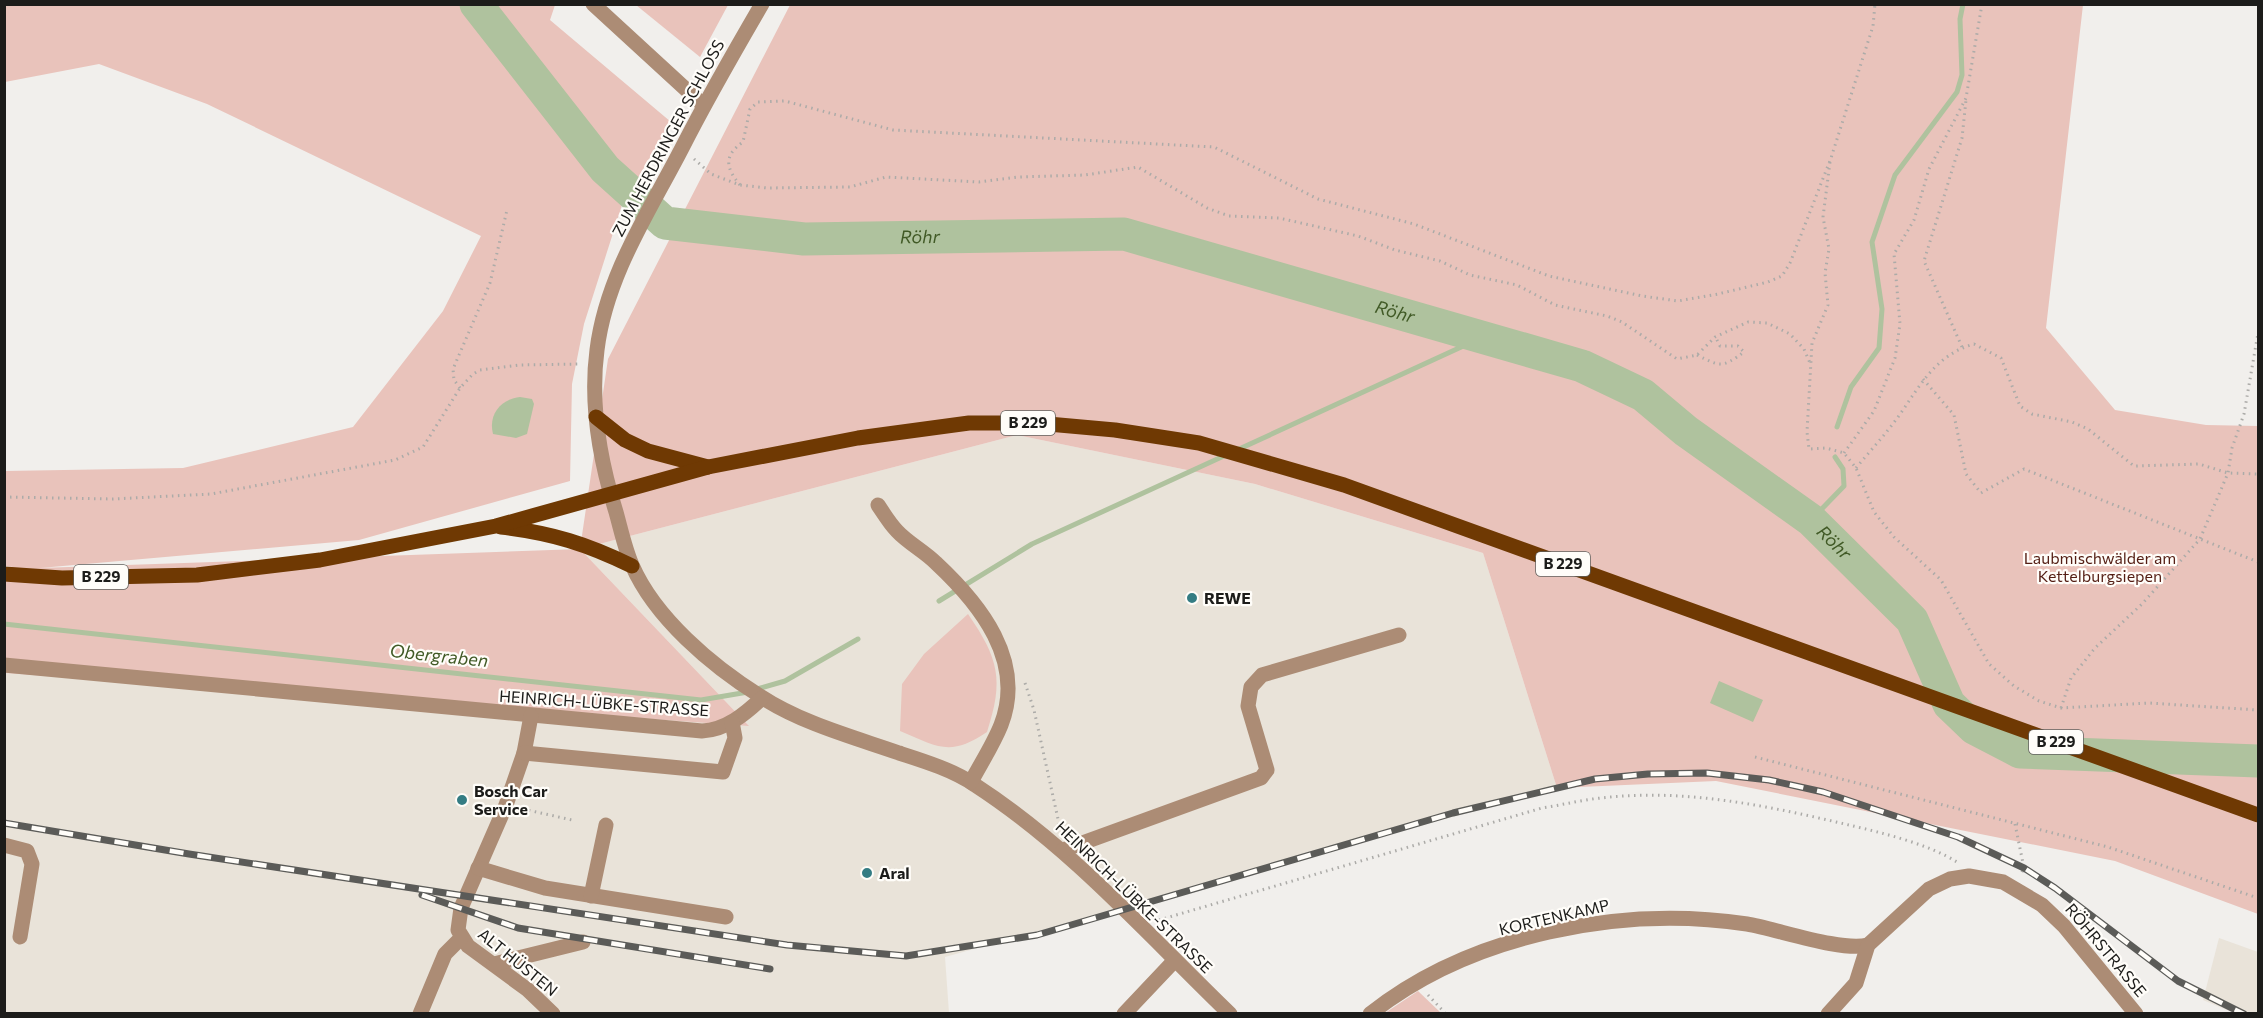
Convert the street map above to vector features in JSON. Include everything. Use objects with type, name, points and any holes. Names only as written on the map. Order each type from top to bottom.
[{"type":"main road","points":[[596,417],[625,440],[648,451],[708,467]]},
{"type":"main road","name":"B 229","points":[[4,574],[62,578],[197,575],[320,560],[496,526],[708,467],[858,438],[969,423],[1037,423],[1115,430],[1199,443],[1273,462],[1344,485],[2259,815]]},
{"type":"main road","points":[[496,526],[561,536],[602,551],[632,566]]},
{"type":"street","points":[[593,4],[703,105]]},
{"type":"street","name":"ZUM HERDRINGER SCHLOSS","points":[[762,4],[703,105],[682,149],[641,221],[615,285],[597,347],[596,365],[596,417],[610,494],[632,566],[652,596],[699,653],[762,698]]},
{"type":"street","points":[[878,505],[897,531],[956,581],[994,634],[1004,656],[1008,681],[1007,702],[1001,724],[971,782]]},
{"type":"street","points":[[1063,850],[1262,778],[1267,770],[1248,706],[1251,687],[1262,675],[1399,635]]},
{"type":"street","name":"HEINRICH-LÜBKE-STRASSE","points":[[4,665],[702,731],[719,728],[732,722],[762,698],[801,718],[926,762],[971,782],[1063,850],[1230,1014]]},
{"type":"street","points":[[420,1014],[445,954],[461,938],[458,920],[506,805],[524,753],[531,716]]},
{"type":"street","points":[[524,753],[723,772],[735,738],[732,722]]},
{"type":"street","points":[[591,896],[606,825]]},
{"type":"street","points":[[4,844],[27,851],[32,864],[20,937]]},
{"type":"street","points":[[478,868],[545,888],[726,917]]},
{"type":"street","name":"RÖHRSTRASSE","points":[[1868,945],[1929,889],[1960,877],[1984,878],[2013,887],[2051,913],[2136,1014]]},
{"type":"street","name":"KORTENKAMP","points":[[1370,1014],[1414,981],[1447,966],[1518,942],[1569,929],[1626,919],[1717,921],[1770,928],[1850,946],[1868,945]]},
{"type":"street","name":"ALT HÜSTEN","points":[[461,938],[554,1014]]},
{"type":"street","points":[[495,964],[583,942]]},
{"type":"street","points":[[1828,1014],[1856,983],[1868,945]]},
{"type":"street","points":[[1124,1014],[1175,960]]},
{"type":"path","points":[[740,185],[728,170],[727,159],[732,149],[742,142],[750,109],[758,102],[785,101],[893,130],[1214,147],[1318,199],[1414,224],[1549,276],[1642,296],[1678,301],[1768,282],[1782,276],[1790,263],[1831,158],[1873,26],[1875,4]]},
{"type":"path","points":[[1962,347],[1924,261],[1962,138],[1966,98],[1982,4]]},
{"type":"path","points":[[1844,453],[1874,411],[1895,358],[1900,324],[1894,254],[1914,220],[1929,169],[1966,98]]},
{"type":"path","points":[[682,149],[711,174],[740,185],[834,189],[886,177],[980,182],[1018,177],[1084,175],[1138,167],[1219,213],[1229,216],[1279,218],[1358,236],[1395,250],[1440,261],[1470,275],[1517,285],[1555,305],[1594,312],[1615,319],[1677,359],[1697,356],[1716,365],[1726,365],[1744,352],[1738,346],[1720,346],[1715,337]]},
{"type":"path","points":[[1831,158],[1823,217],[1828,249],[1825,273],[1828,305],[1812,344],[1807,432],[1809,449],[1826,448],[1844,453],[1856,468],[1874,512],[1894,537],[1941,580],[1989,664],[2014,686],[2039,701],[2061,708],[2149,703],[2259,710]]},
{"type":"path","points":[[460,388],[453,380],[453,369],[490,283],[507,210]]},
{"type":"path","points":[[1697,356],[1715,337],[1748,322],[1767,323],[1790,334],[1804,349],[1810,363]]},
{"type":"path","points":[[2061,708],[2071,678],[2095,648],[2142,604],[2200,539],[2228,473],[2232,448],[2244,414],[2259,333]]},
{"type":"path","points":[[1856,468],[1897,418],[1934,365],[1962,347],[1974,344],[2001,358],[2020,406],[2032,414],[2072,422],[2088,429],[2134,466],[2199,464],[2228,473],[2259,474]]},
{"type":"path","points":[[4,497],[113,499],[211,494],[395,460],[423,447],[460,388],[472,374],[488,368],[519,365],[596,365]]},
{"type":"path","points":[[1923,379],[1954,415],[1966,474],[1981,493],[2024,469],[2259,561]]},
{"type":"path","points":[[1023,678],[1034,710],[1063,850]]},
{"type":"path","points":[[1755,757],[2108,847],[2259,898]]},
{"type":"path","points":[[1141,925],[1542,808],[1602,798],[1658,795],[1713,798],[1804,814],[1881,833],[1960,863]]},
{"type":"path","points":[[506,805],[572,820]]},
{"type":"path","points":[[2013,887],[2024,868],[2014,824]]},
{"type":"path","points":[[1414,981],[1446,1014]]},
{"type":"shaded area","points":[[520,397],[532,399],[534,404],[527,434],[516,438],[493,434],[494,414],[502,404]]},
{"type":"shaded area","points":[[1017,435],[1255,484],[1483,553],[1557,788],[945,957],[949,1013],[5,1013],[4,673],[748,725],[580,549]]},
{"type":"shaded area","points":[[1719,681],[1763,700],[1753,722],[1710,703]]},
{"type":"shaded area","points":[[2219,938],[2258,952],[2258,1013],[2234,1013],[2203,1000]]},
{"type":"green space","points":[[728,4],[700,57],[636,5]]},
{"type":"green space","points":[[5,5],[555,5],[550,20],[671,122],[622,205],[584,324],[572,384],[570,481],[359,540],[40,568],[580,549],[749,726],[5,673],[4,567],[13,567],[5,566],[5,471],[183,468],[353,427],[443,311],[481,236],[207,104],[99,64],[5,82]]},
{"type":"green space","name":"Laubmischwälder am Kettelburgsiepen","points":[[790,5],[2083,5],[2046,328],[2115,410],[2206,425],[2258,426],[2258,914],[2115,861],[1716,781],[1557,788],[1483,553],[1255,484],[1017,435],[580,549],[608,359]]},
{"type":"green space","points":[[968,614],[986,644],[996,670],[996,698],[992,714],[987,732],[974,740],[953,747],[934,745],[900,731],[902,684],[924,654]]},
{"type":"green space","points":[[1418,991],[1441,1013],[1385,1013]]},
{"type":"waterway","name":"Röhr","points":[[476,4],[605,169],[665,223],[804,239],[1124,234],[1582,366],[1643,395],[1686,431],[1811,520],[1912,620],[1949,704],[1974,728],[2020,752],[2258,761]]},
{"type":"waterway","points":[[1837,427],[1851,387],[1879,348],[1882,309],[1872,242],[1895,175],[1957,92],[1962,75],[1960,19],[1963,4]]},
{"type":"waterway","points":[[1237,450],[1483,337]]},
{"type":"waterway","points":[[939,601],[1032,544],[1226,455]]},
{"type":"waterway","points":[[1811,520],[1844,486],[1843,469],[1835,457]]},
{"type":"waterway","name":"Obergraben","points":[[4,624],[701,700],[748,692]]},
{"type":"waterway","name":"Obergraben","points":[[757,689],[785,681],[858,639]]},
{"type":"railway","points":[[4,823],[189,854],[787,945],[906,956],[1037,935],[1453,813],[1595,779],[1648,774],[1707,773],[1769,780],[1823,792],[1958,837],[2024,868],[2055,888],[2178,981],[2244,1014]]},
{"type":"railway","points":[[422,895],[518,928],[770,969]]},
{"type":"place","name":"REWE","points":[[1192,598]]},
{"type":"place","name":"Bosch Car Service","points":[[462,800]]},
{"type":"place","name":"Aral","points":[[867,873]]}]
